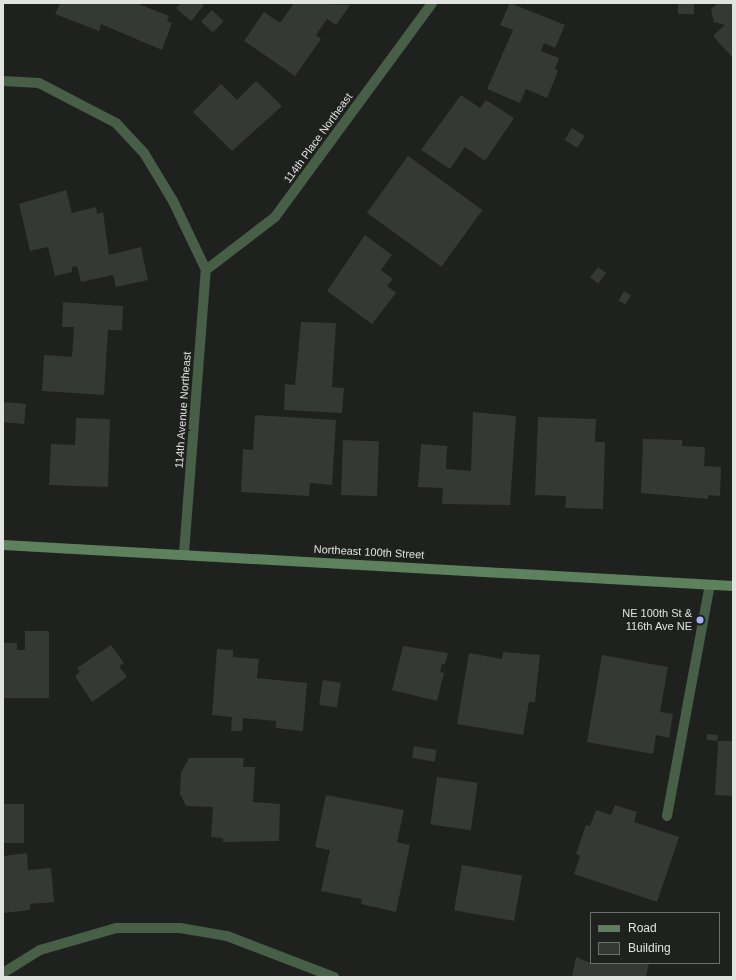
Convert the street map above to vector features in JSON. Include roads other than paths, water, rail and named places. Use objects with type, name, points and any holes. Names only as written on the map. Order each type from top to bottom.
[{"type":"street","name":"114th Place Northeast","points":[[206,270],[276,217],[432,3]]},
{"type":"street","points":[[3,81],[39,83],[116,123],[144,154],[164,188],[206,270]]},
{"type":"street","name":"114th Avenue Northeast","points":[[184,553],[206,270]]},
{"type":"street","name":"Northeast 100th Street","points":[[3,545],[184,553],[733,586]]},
{"type":"street","points":[[667,816],[710,585]]},
{"type":"street","points":[[3,973],[40,950],[116,928],[180,928],[227,936],[334,977]]},
{"type":"place","name":"NE 100th St & 116th Ave NE","points":[[700,620]]}]
